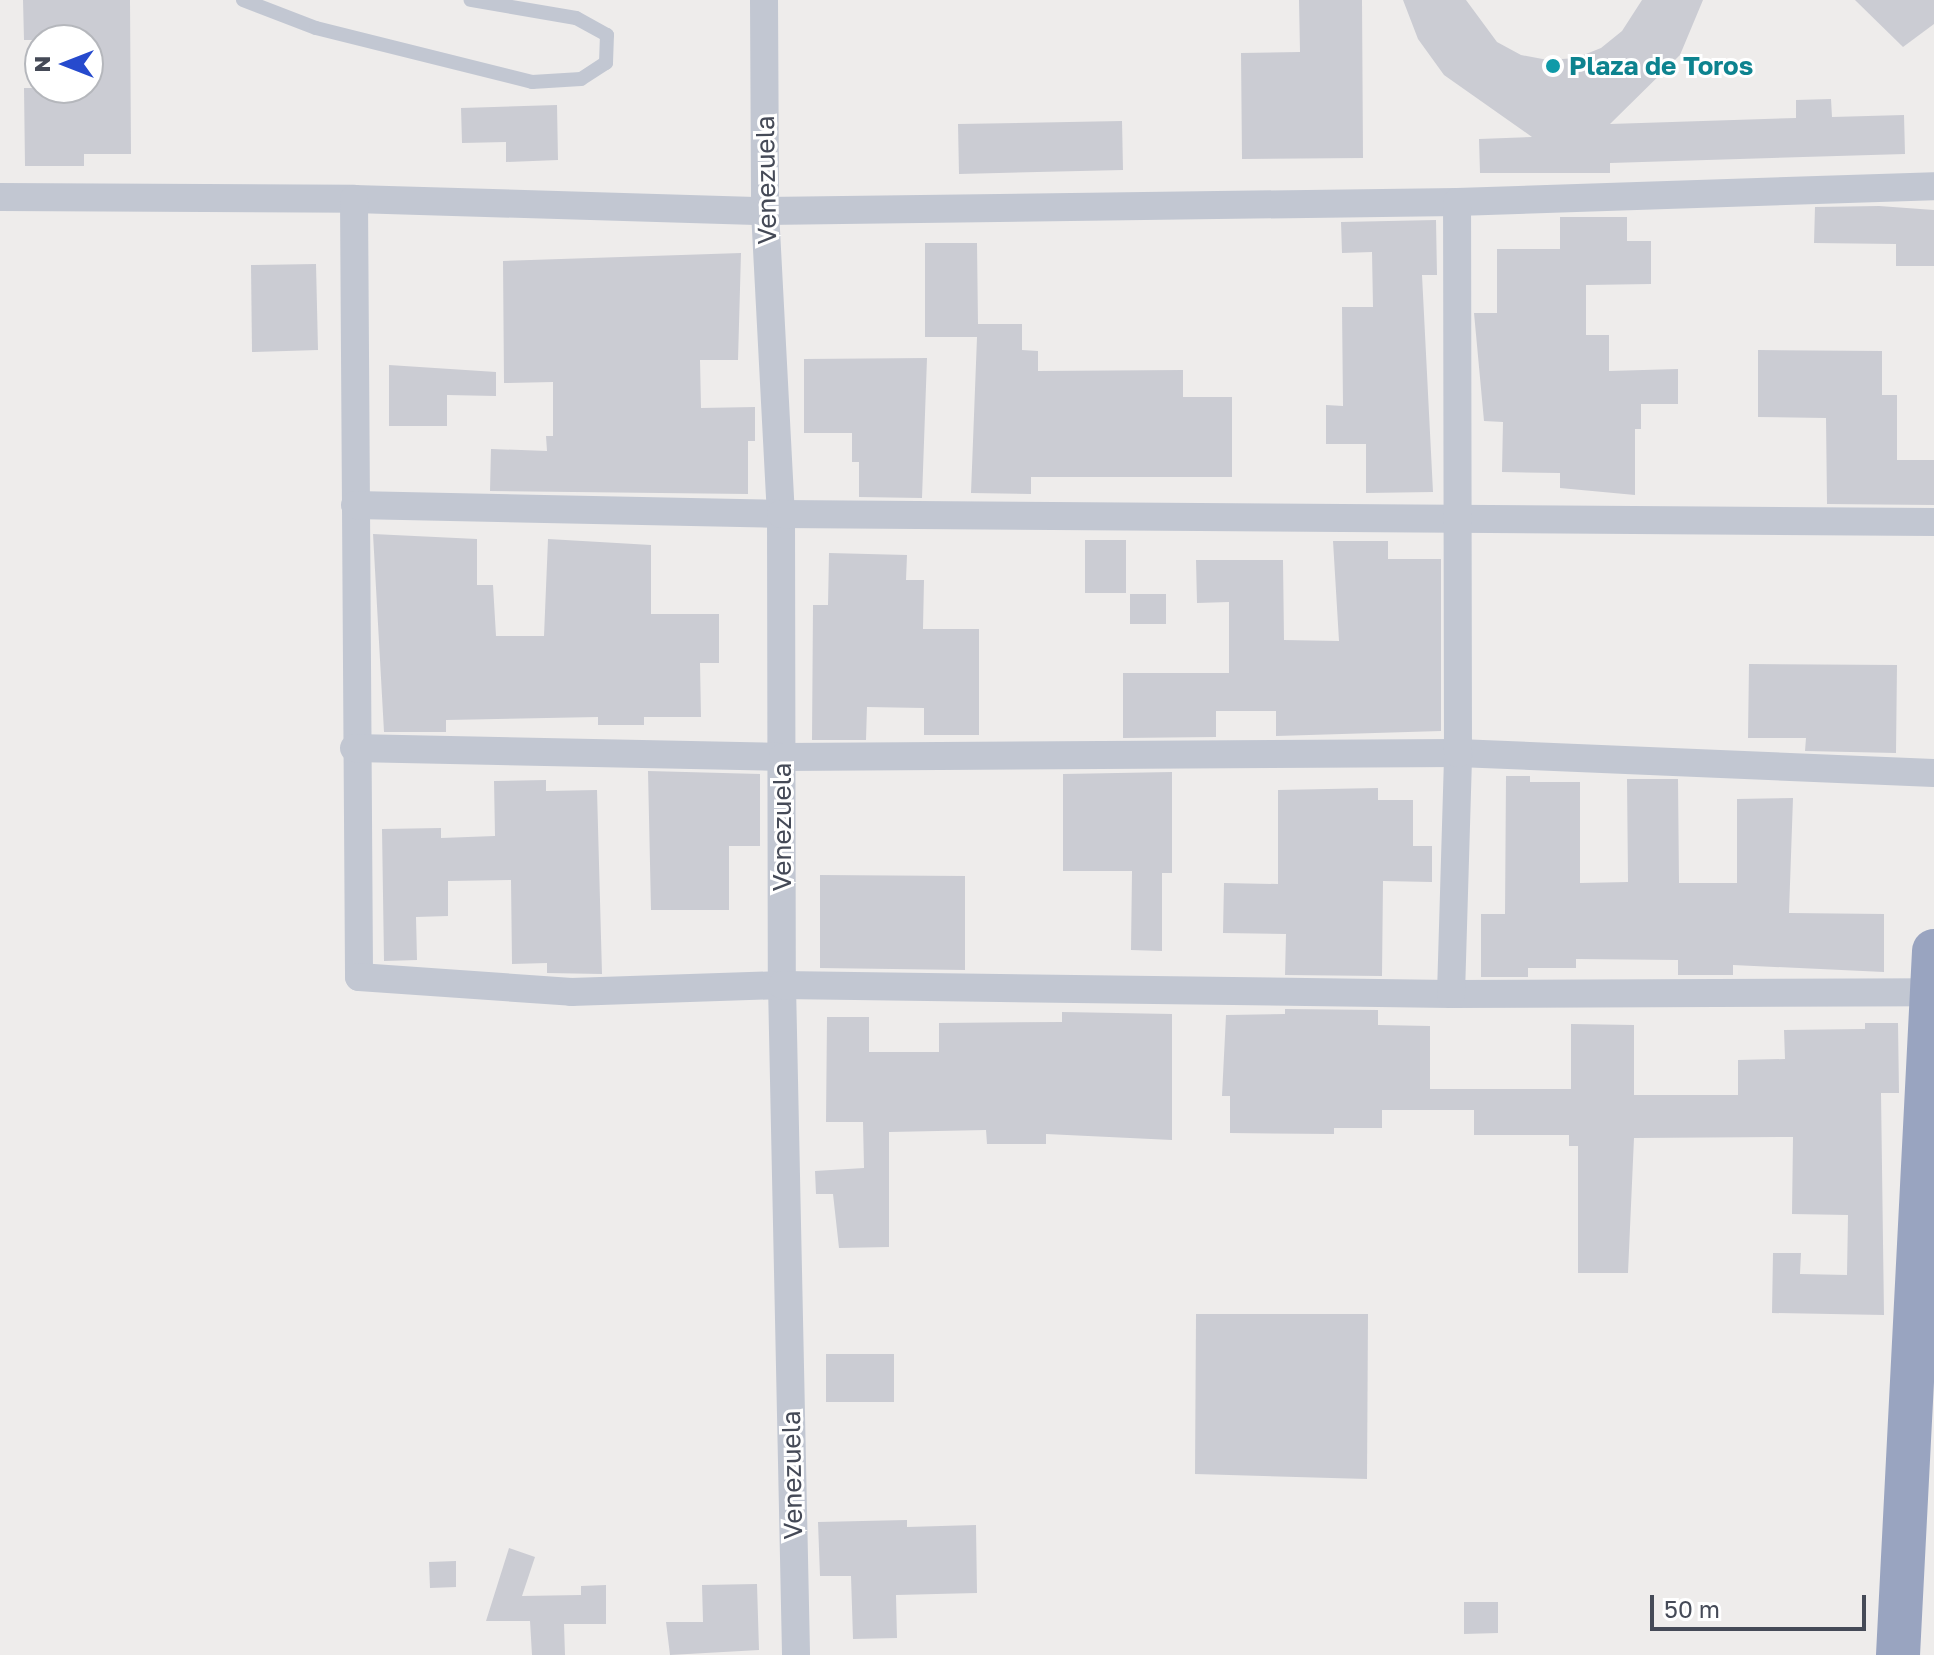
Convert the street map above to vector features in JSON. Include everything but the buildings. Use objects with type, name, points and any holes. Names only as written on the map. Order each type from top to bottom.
[{"type":"highway","points":[[1898,1655],[1933,971]]},
{"type":"street","name":"Venezuela","points":[[764,0],[765,211],[781,514],[782,985],[796,1655]]},
{"type":"street","points":[[0,197],[354,199],[765,211],[1457,202],[1934,186]]},
{"type":"street","points":[[354,199],[354,748],[359,977],[571,992],[782,985],[1451,994],[1933,971]]},
{"type":"street","points":[[1451,994],[1458,753],[1457,202]]},
{"type":"street","points":[[355,505],[781,514],[1459,515],[1934,522]]},
{"type":"street","points":[[354,748],[783,757],[1458,753],[1934,773]]},
{"type":"lane","points":[[243,0],[316,28],[532,82],[581,79],[606,63],[607,35],[576,18],[471,0]]},
{"type":"place","name":"Plaza de Toros","points":[[1553,66]]}]
